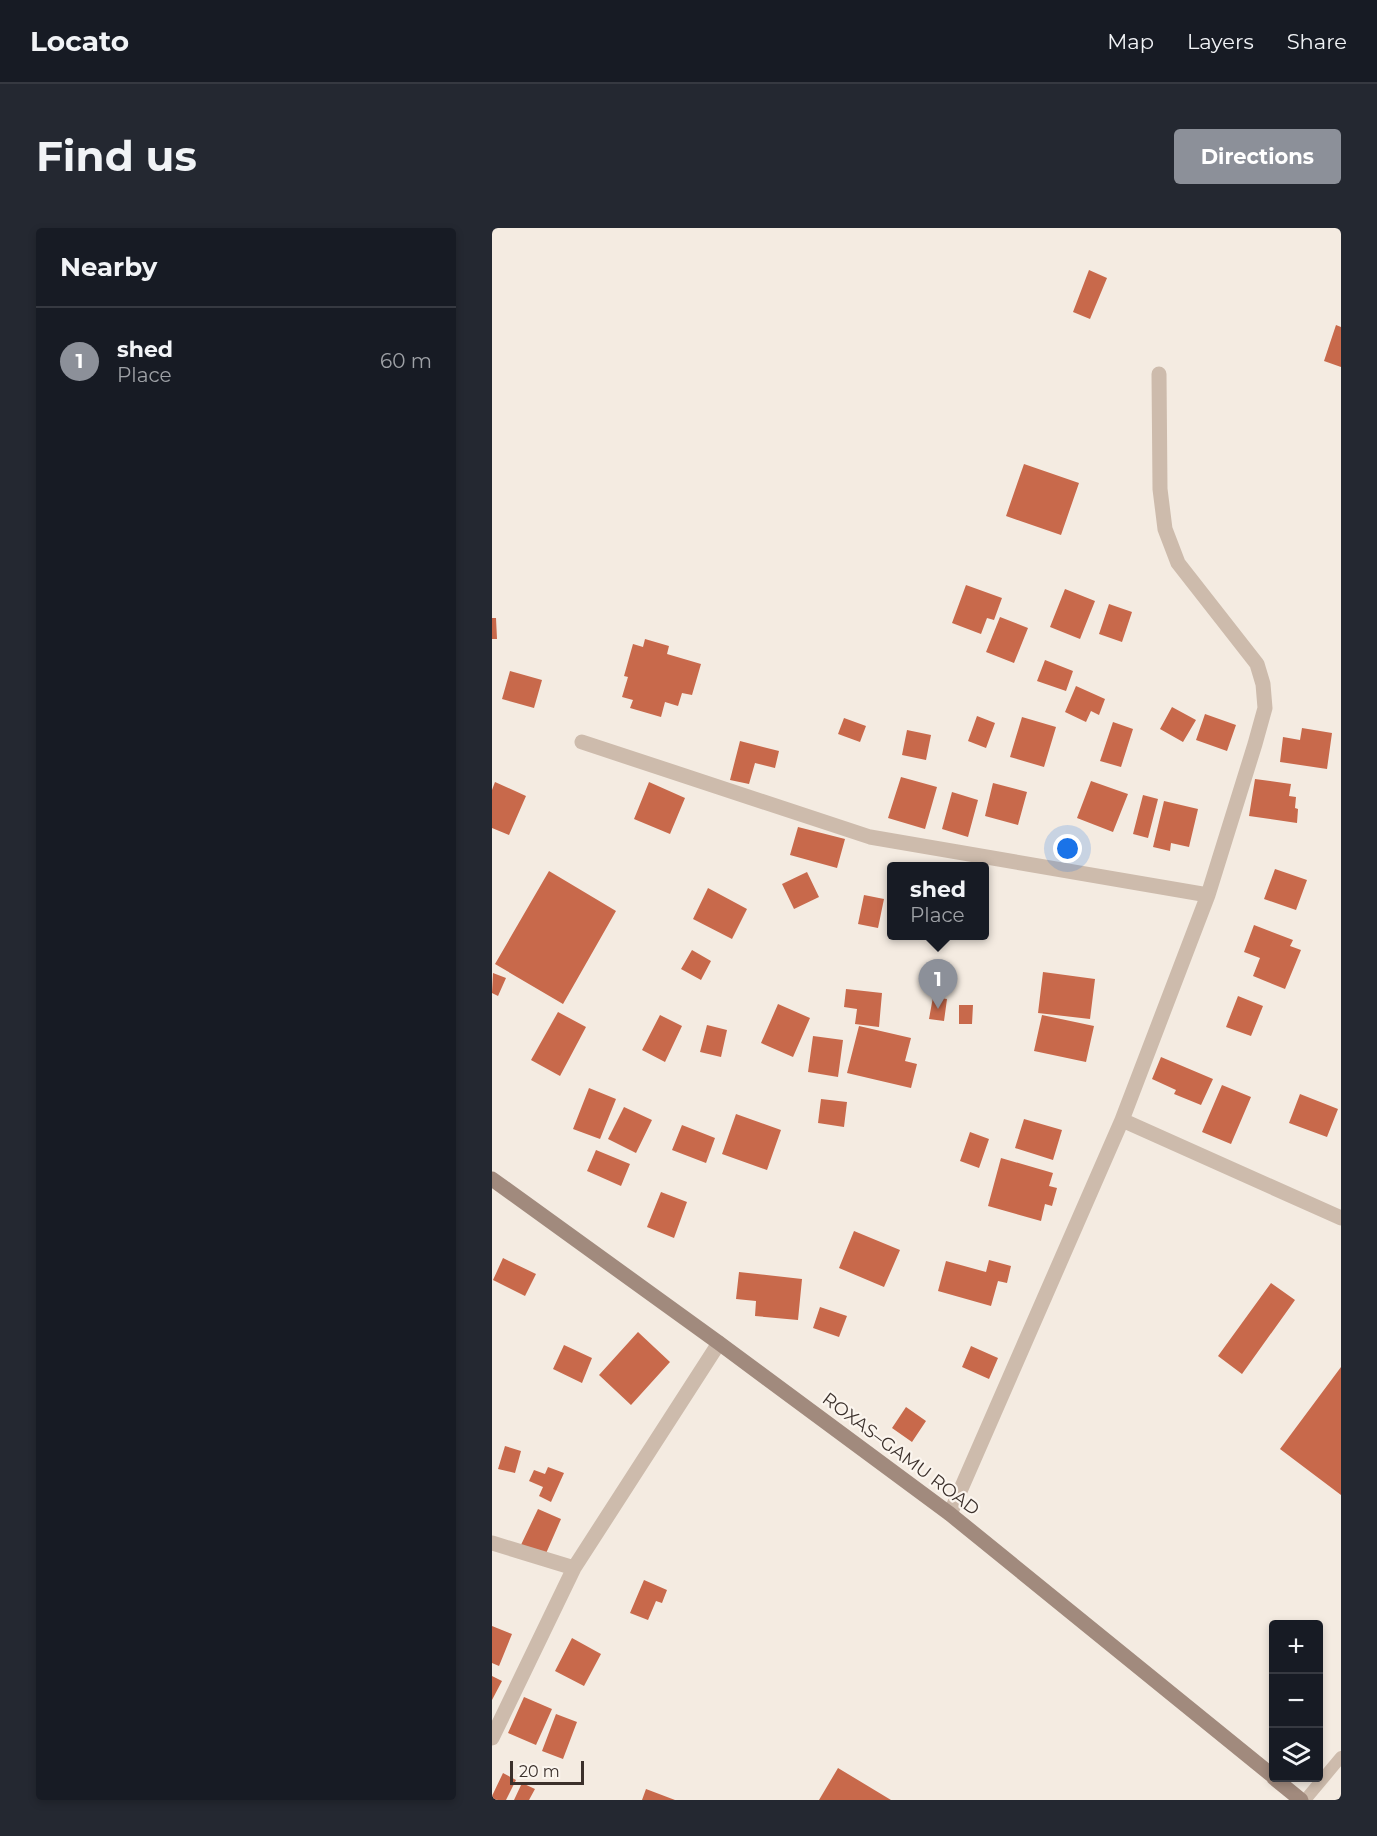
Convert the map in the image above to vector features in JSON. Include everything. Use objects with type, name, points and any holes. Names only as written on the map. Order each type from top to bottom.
[{"type":"main road","name":"ROXAS–GAMU ROAD","points":[[492,1179],[950,1514],[1269,1773]]},
{"type":"main road","name":"ROXAS–GAMU ROAD","points":[[1280,1782],[1303,1800]]},
{"type":"street","points":[[950,1514],[1122,1120],[1208,895],[1265,708],[1263,684],[1257,664],[1178,563],[1165,529],[1160,489],[1159,374]]},
{"type":"street","points":[[582,742],[870,837],[1208,895]]},
{"type":"street","points":[[1122,1120],[1341,1218]]},
{"type":"street","points":[[492,1738],[574,1568],[719,1343]]},
{"type":"street","points":[[492,1543],[574,1568]]},
{"type":"lane","points":[[1303,1800],[1341,1757]]},
{"type":"building","points":[[1089,270],[1107,278],[1090,319],[1073,312]]},
{"type":"building","points":[[1336,325],[1341,327],[1341,367],[1324,361]]},
{"type":"building","points":[[1024,464],[1079,483],[1061,535],[1006,516]]},
{"type":"building","points":[[966,585],[1002,598],[994,620],[987,618],[981,634],[952,623]]},
{"type":"building","points":[[1065,589],[1095,601],[1080,639],[1050,627]]},
{"type":"building","points":[[1109,604],[1132,612],[1122,642],[1099,634]]},
{"type":"building","points":[[1000,617],[1028,628],[1014,663],[986,652]]},
{"type":"building","points":[[492,618],[496,618],[497,639],[492,639]]},
{"type":"building","points":[[645,639],[669,646],[667,654],[701,664],[692,695],[682,693],[678,706],[665,702],[661,717],[630,708],[633,700],[622,697],[628,677],[624,676],[633,644],[643,647]]},
{"type":"building","points":[[1045,660],[1073,671],[1066,691],[1037,681]]},
{"type":"building","points":[[510,671],[542,680],[534,708],[502,699]]},
{"type":"building","points":[[1076,686],[1105,699],[1099,715],[1091,711],[1086,722],[1065,712]]},
{"type":"building","points":[[1172,707],[1196,720],[1183,742],[1160,729]]},
{"type":"building","points":[[1205,714],[1236,725],[1227,751],[1196,740]]},
{"type":"building","points":[[977,716],[995,723],[986,748],[968,741]]},
{"type":"building","points":[[1022,717],[1056,727],[1044,767],[1010,757]]},
{"type":"building","points":[[844,718],[866,726],[860,742],[838,734]]},
{"type":"building","points":[[1113,722],[1133,729],[1121,767],[1100,761]]},
{"type":"building","points":[[1302,728],[1332,733],[1327,769],[1280,762],[1283,737],[1300,740]]},
{"type":"building","points":[[907,730],[931,735],[926,760],[902,755]]},
{"type":"building","points":[[740,741],[779,751],[775,768],[755,763],[749,784],[730,780]]},
{"type":"building","points":[[901,777],[937,787],[925,829],[888,818]]},
{"type":"building","points":[[1255,779],[1291,784],[1289,796],[1296,797],[1297,823],[1249,816]]},
{"type":"building","points":[[1091,781],[1128,794],[1113,832],[1077,818]]},
{"type":"building","points":[[495,782],[526,796],[509,835],[492,828],[492,790]]},
{"type":"building","points":[[649,782],[685,798],[670,834],[634,819]]},
{"type":"building","points":[[993,783],[1027,792],[1018,825],[985,816]]},
{"type":"building","points":[[952,792],[978,800],[968,837],[942,829]]},
{"type":"building","points":[[1143,795],[1158,799],[1148,838],[1133,834]]},
{"type":"building","points":[[1164,801],[1198,809],[1189,847],[1171,843],[1170,851],[1153,847]]},
{"type":"building","points":[[798,827],[845,839],[837,868],[790,855]]},
{"type":"building","points":[[1275,869],[1307,880],[1296,910],[1264,899]]},
{"type":"building","points":[[549,871],[616,911],[563,1004],[495,964]]},
{"type":"building","points":[[807,872],[819,897],[794,909],[782,884]]},
{"type":"building","points":[[708,888],[747,909],[732,939],[693,919]]},
{"type":"building","points":[[864,895],[884,899],[878,928],[858,924]]},
{"type":"building","points":[[1254,925],[1293,940],[1290,946],[1301,950],[1285,989],[1253,976],[1260,958],[1244,952]]},
{"type":"building","points":[[692,950],[711,961],[701,980],[681,969]]},
{"type":"building","points":[[1043,972],[1095,979],[1090,1019],[1038,1013]]},
{"type":"building","points":[[493,973],[506,978],[498,996],[492,993]]},
{"type":"building","points":[[846,989],[882,993],[879,1027],[855,1024],[857,1009],[844,1007]]},
{"type":"building","points":[[1238,996],[1263,1006],[1251,1036],[1226,1027]]},
{"type":"building","points":[[933,997],[947,999],[944,1021],[929,1019]]},
{"type":"building","points":[[778,1004],[810,1018],[793,1057],[761,1043]]},
{"type":"building","points":[[959,1005],[973,1005],[972,1024],[959,1024]]},
{"type":"building","points":[[558,1012],[586,1027],[560,1076],[531,1060]]},
{"type":"building","points":[[660,1015],[682,1026],[665,1062],[642,1050]]},
{"type":"building","points":[[1042,1015],[1094,1026],[1086,1062],[1034,1051]]},
{"type":"building","points":[[707,1025],[727,1030],[721,1057],[700,1052]]},
{"type":"building","points":[[859,1026],[911,1038],[905,1061],[917,1064],[911,1088],[847,1073]]},
{"type":"building","points":[[813,1036],[843,1040],[838,1077],[808,1072]]},
{"type":"building","points":[[1161,1057],[1213,1079],[1201,1105],[1174,1094],[1176,1090],[1152,1079]]},
{"type":"building","points":[[1222,1085],[1251,1097],[1231,1144],[1202,1132]]},
{"type":"building","points":[[589,1088],[616,1099],[600,1139],[573,1129]]},
{"type":"building","points":[[1300,1094],[1338,1109],[1327,1137],[1289,1123]]},
{"type":"building","points":[[821,1099],[847,1102],[844,1127],[818,1123]]},
{"type":"building","points":[[624,1107],[652,1120],[636,1153],[608,1139]]},
{"type":"building","points":[[736,1114],[781,1130],[767,1170],[722,1154]]},
{"type":"building","points":[[1024,1119],[1062,1130],[1053,1160],[1015,1148]]},
{"type":"building","points":[[682,1125],[715,1138],[706,1163],[672,1150]]},
{"type":"building","points":[[970,1132],[989,1139],[979,1168],[960,1161]]},
{"type":"building","points":[[596,1150],[630,1164],[621,1186],[587,1171]]},
{"type":"building","points":[[1001,1158],[1053,1173],[1049,1186],[1057,1188],[1052,1206],[1045,1204],[1041,1221],[988,1206]]},
{"type":"building","points":[[661,1192],[687,1202],[674,1238],[647,1227]]},
{"type":"building","points":[[854,1231],[900,1250],[884,1287],[839,1268]]},
{"type":"building","points":[[503,1258],[536,1274],[525,1296],[493,1280]]},
{"type":"building","points":[[989,1260],[1011,1266],[1007,1283],[998,1281],[991,1306],[938,1291],[946,1261],[986,1272]]},
{"type":"building","points":[[739,1272],[802,1279],[798,1320],[755,1316],[756,1301],[736,1299]]},
{"type":"building","points":[[1271,1283],[1295,1300],[1242,1374],[1218,1356]]},
{"type":"building","points":[[820,1307],[847,1316],[839,1337],[813,1328]]},
{"type":"building","points":[[638,1332],[670,1362],[631,1405],[599,1375]]},
{"type":"building","points":[[564,1345],[592,1358],[582,1383],[553,1369]]},
{"type":"building","points":[[971,1346],[998,1358],[989,1379],[962,1367]]},
{"type":"building","points":[[1341,1367],[1341,1495],[1280,1449]]},
{"type":"building","points":[[906,1407],[926,1421],[912,1442],[892,1428]]},
{"type":"building","points":[[505,1446],[521,1451],[515,1473],[498,1469]]},
{"type":"building","points":[[548,1467],[564,1473],[551,1502],[539,1496],[543,1487],[529,1481],[534,1470],[545,1474]]},
{"type":"building","points":[[538,1509],[561,1519],[544,1558],[520,1547]]},
{"type":"building","points":[[644,1580],[667,1590],[662,1603],[656,1601],[648,1620],[630,1613]]},
{"type":"building","points":[[492,1626],[512,1634],[499,1666],[492,1663]]},
{"type":"building","points":[[572,1638],[601,1654],[584,1686],[555,1671]]},
{"type":"building","points":[[492,1676],[502,1681],[492,1700]]},
{"type":"building","points":[[524,1697],[552,1709],[536,1745],[508,1733]]},
{"type":"building","points":[[556,1714],[577,1722],[563,1759],[542,1751]]},
{"type":"building","points":[[838,1768],[891,1800],[819,1800]]},
{"type":"building","points":[[503,1773],[516,1780],[506,1800],[492,1800],[492,1796]]},
{"type":"building","points":[[522,1783],[535,1789],[529,1800],[514,1800]]},
{"type":"building","points":[[646,1789],[675,1800],[642,1800]]},
{"type":"place","name":"shed","points":[[938,1009]]}]
